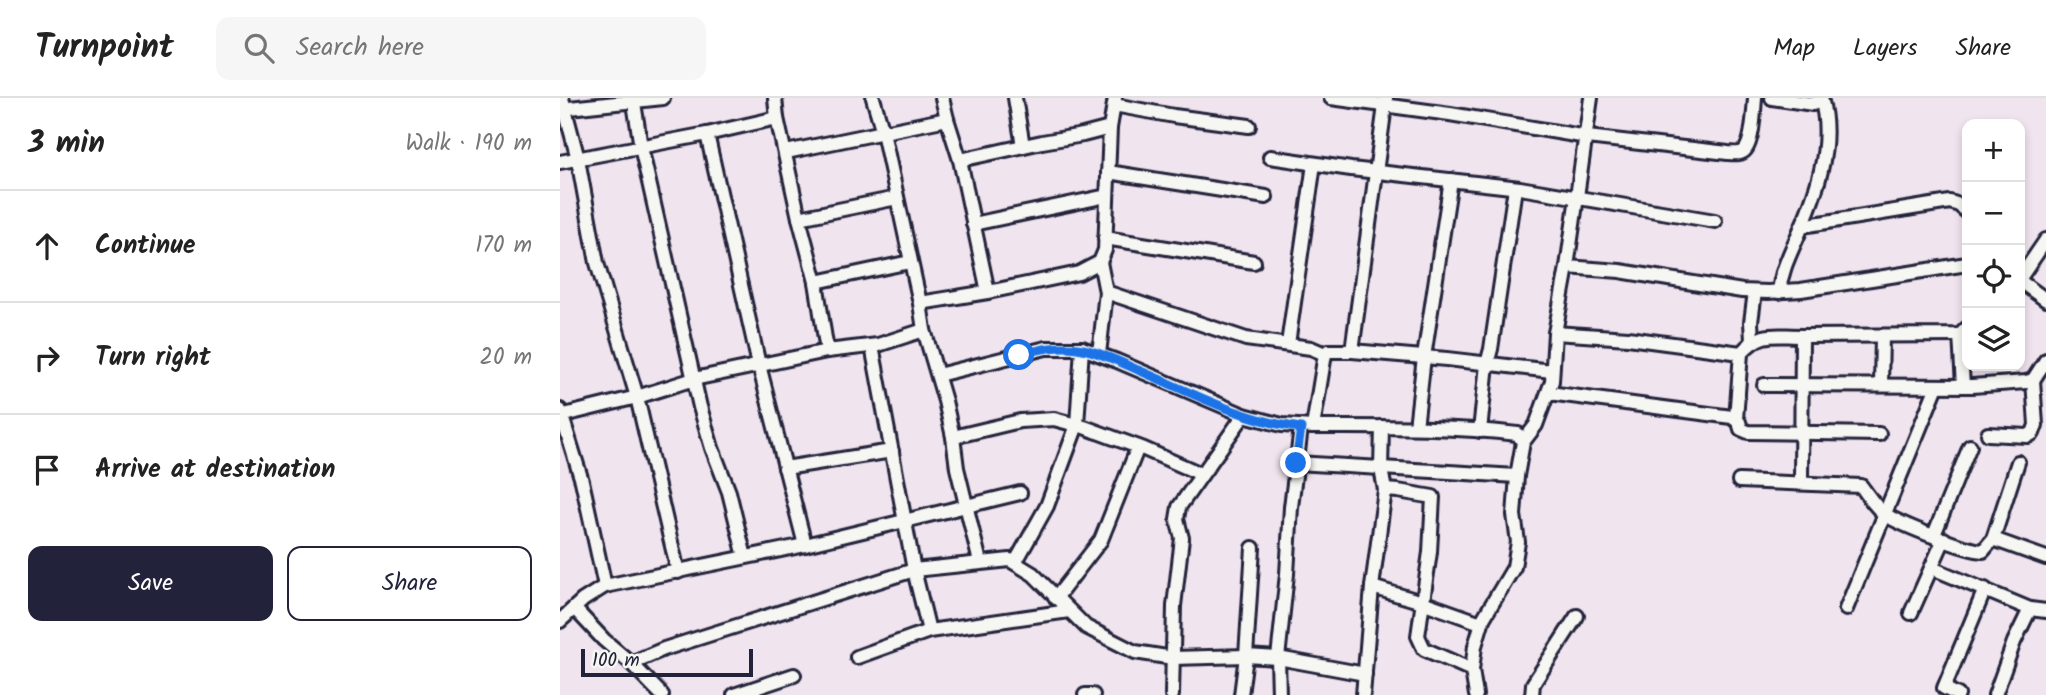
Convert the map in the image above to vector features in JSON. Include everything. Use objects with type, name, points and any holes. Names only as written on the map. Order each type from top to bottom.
[{"type":"street","points":[[663,98],[634,103],[618,101],[562,106],[578,159],[597,262],[637,397],[678,572]]},
{"type":"street","points":[[775,98],[799,218],[816,282],[827,351]]},
{"type":"street","points":[[873,98],[883,132],[924,330],[939,375],[965,505],[980,562]]},
{"type":"street","points":[[943,98],[960,160],[988,292]]},
{"type":"street","points":[[1015,98],[1023,146]]},
{"type":"street","points":[[1331,98],[1386,101],[1587,137],[1740,153],[1745,150],[1750,138],[1755,98]]},
{"type":"street","points":[[1476,695],[1472,670],[1475,646],[1482,623],[1514,567],[1518,542],[1514,515],[1523,442],[1536,425],[1552,381],[1555,333],[1591,98]]},
{"type":"street","points":[[1772,98],[1813,104],[1821,98]]},
{"type":"street","points":[[1779,292],[1784,267],[1814,196],[1823,163],[1824,118],[1821,98]]},
{"type":"street","points":[[1099,354],[1107,292],[1100,262],[1105,250],[1110,128],[1115,101],[1174,116],[1249,126]]},
{"type":"street","points":[[1352,351],[1386,101]]},
{"type":"street","points":[[634,103],[694,379],[712,447],[729,492],[745,557]]},
{"type":"street","points":[[560,162],[777,118]]},
{"type":"street","points":[[786,152],[947,119]]},
{"type":"street","points":[[960,160],[1110,128]]},
{"type":"street","points":[[707,134],[759,365],[805,545]]},
{"type":"street","points":[[1270,157],[1515,188],[1715,221]]},
{"type":"street","points":[[1287,344],[1314,164]]},
{"type":"street","points":[[1108,172],[1266,197]]},
{"type":"street","points":[[1416,427],[1451,180]]},
{"type":"street","points":[[1479,430],[1515,188]]},
{"type":"street","points":[[973,224],[1107,196]]},
{"type":"street","points":[[799,218],[897,198]]},
{"type":"street","points":[[1802,226],[1950,202],[1962,208]]},
{"type":"street","points":[[1105,238],[1254,262]]},
{"type":"street","points":[[2025,272],[2046,240]]},
{"type":"street","points":[[816,282],[910,262]]},
{"type":"street","points":[[920,303],[1079,273],[1100,262]]},
{"type":"street","points":[[1567,267],[1620,271],[1755,292],[1779,292],[1962,265]]},
{"type":"street","points":[[2025,283],[2046,300]]},
{"type":"street","points":[[1107,292],[1246,339],[1311,348],[1325,354]]},
{"type":"street","points":[[1752,340],[1751,322],[1755,292]]},
{"type":"street","points":[[605,586],[582,481],[561,413],[637,397],[694,379],[827,351],[872,346],[924,330]]},
{"type":"street","points":[[1879,434],[1800,434],[1748,432],[1741,429],[1736,419],[1741,353],[1752,340],[1766,335],[1882,336],[1962,332]]},
{"type":"street","points":[[1555,333],[1628,338],[1741,353]]},
{"type":"street","points":[[1801,482],[1802,336]]},
{"type":"street","points":[[1881,385],[1882,336]]},
{"type":"street","points":[[872,346],[904,520],[929,631]]},
{"type":"street","points":[[939,375],[1046,348],[1082,348],[1244,415],[1282,425],[1479,430],[1518,434],[1523,442]]},
{"type":"street","points":[[1015,563],[1047,506],[1077,425],[1082,348]]},
{"type":"street","points":[[1279,695],[1278,658],[1296,463],[1325,354],[1328,351],[1352,351],[1552,371]]},
{"type":"street","points":[[1988,434],[2028,436],[2034,433],[2034,380],[2046,360]]},
{"type":"street","points":[[1963,371],[1963,386]]},
{"type":"street","points":[[1764,385],[1963,386],[2026,383],[2034,380]]},
{"type":"street","points":[[1846,610],[1937,386]]},
{"type":"street","points":[[1549,393],[1736,419]]},
{"type":"street","points":[[1172,695],[1174,606],[1182,538],[1177,519],[1179,507],[1244,415]]},
{"type":"street","points":[[953,437],[1020,421],[1054,419],[1138,447],[1201,474]]},
{"type":"street","points":[[1363,695],[1372,587],[1385,491],[1381,469],[1382,427]]},
{"type":"street","points":[[1910,613],[1932,568],[1939,537],[1970,446]]},
{"type":"street","points":[[1056,598],[1101,540],[1138,447]]},
{"type":"street","points":[[785,468],[892,451]]},
{"type":"street","points":[[1740,481],[1861,486],[1884,514],[1911,527],[1979,551],[1986,549],[1993,539],[2018,462]]},
{"type":"street","points":[[1296,463],[1517,476]]},
{"type":"street","points":[[1385,491],[1433,497],[1430,552],[1418,636],[1424,649],[1472,670]]},
{"type":"street","points":[[662,695],[631,663],[566,611],[605,586],[805,545],[1020,492]]},
{"type":"street","points":[[1993,539],[2046,558]]},
{"type":"street","points":[[1241,695],[1253,548]]},
{"type":"street","points":[[631,663],[664,649],[914,570],[1010,560],[1033,574],[1086,627],[1135,652],[1173,658],[1278,658],[1365,674]]},
{"type":"street","points":[[1932,568],[2030,609],[2046,611]]},
{"type":"street","points":[[1372,587],[1482,623]]},
{"type":"street","points":[[1958,695],[1944,688],[1985,589]]},
{"type":"street","points":[[1995,695],[2014,642],[2030,609]]},
{"type":"street","points":[[857,657],[929,631],[1069,611]]},
{"type":"street","points":[[1532,695],[1533,684],[1577,616]]},
{"type":"street","points":[[734,695],[794,676]]},
{"type":"street","points":[[1085,695],[1093,695]]},
{"type":"route","points":[[1019,355],[1046,348],[1082,348],[1244,415],[1301,428],[1296,463]]}]
